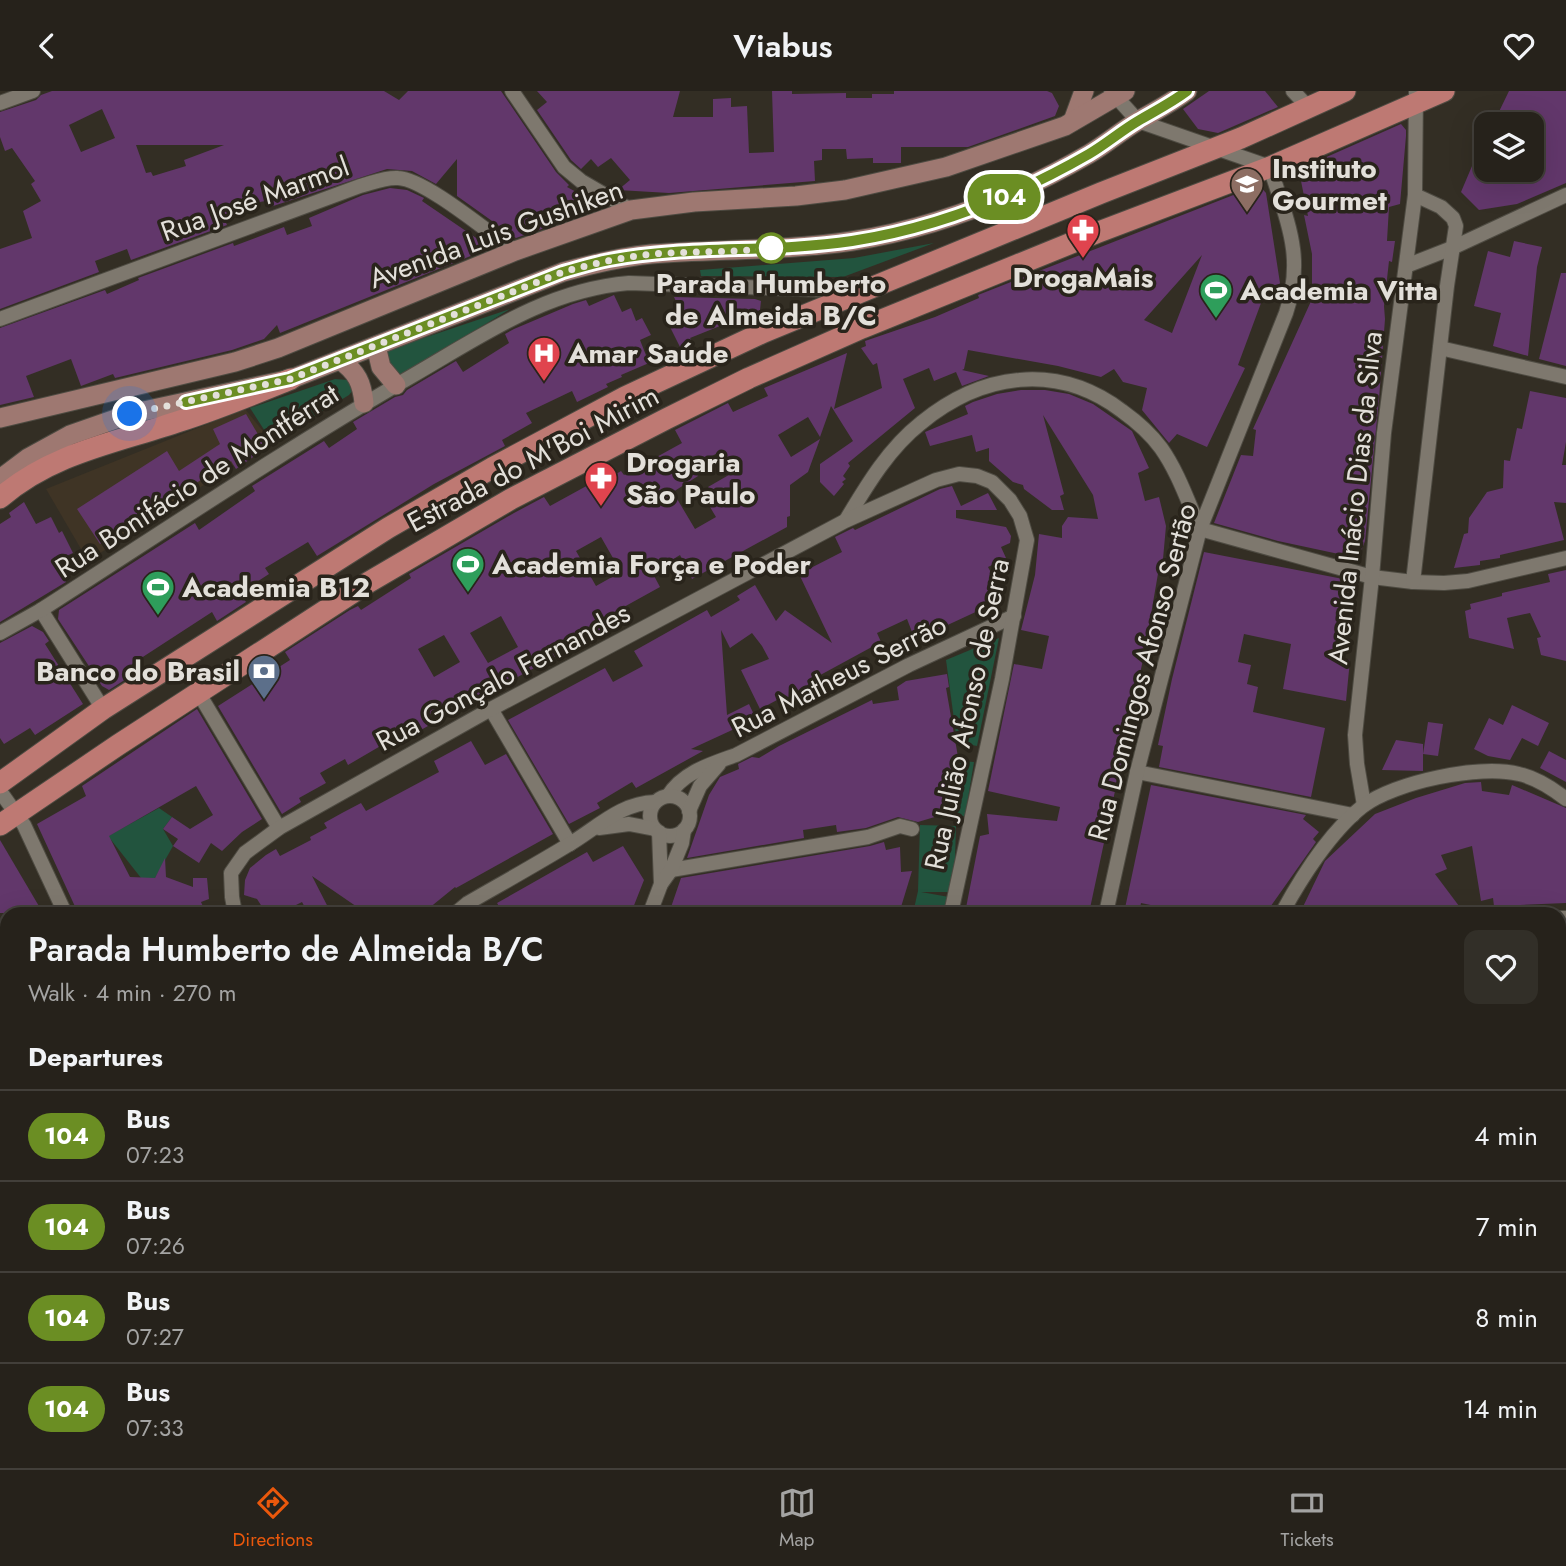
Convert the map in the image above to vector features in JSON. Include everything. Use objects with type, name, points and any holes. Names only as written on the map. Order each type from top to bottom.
[{"type":"main road","points":[[1069,123],[1084,91]]},
{"type":"main road","name":"Avenida Luis Gushiken","points":[[0,479],[28,458],[70,435],[130,414],[290,379],[563,272],[608,260],[650,254],[795,247],[851,241],[898,232],[986,204],[1034,184],[1092,152],[1187,91]]},
{"type":"main road","name":"Estrada do M'Boi Mirim","points":[[0,783],[103,709],[377,534],[492,468],[625,397],[698,362],[863,291],[1213,149],[1345,91]]},
{"type":"main road","name":"Estrada do M'Boi Mirim","points":[[8,819],[369,582],[511,499],[737,384],[874,323],[1270,167],[1416,97],[1444,91]]},
{"type":"main road","name":"Avenida Luis Gushiken","points":[[0,433],[31,410],[166,381],[278,348],[515,251],[632,210],[694,202],[845,190],[946,167],[1069,123],[1117,93]]},
{"type":"main road","points":[[376,346],[381,366],[396,385]]},
{"type":"main road","points":[[340,360],[358,376],[364,403]]},
{"type":"main road","points":[[0,498],[13,486],[41,469],[78,453],[179,422],[290,379]]},
{"type":"main road","points":[[0,418],[31,410]]},
{"type":"street","points":[[0,103],[33,91]]},
{"type":"street","points":[[512,91],[564,167],[581,181],[632,210]]},
{"type":"street","points":[[1293,91],[1308,107]]},
{"type":"street","points":[[1117,93],[1138,121],[1270,167]]},
{"type":"street","name":"Avenida Inácio Dias da Silva","points":[[1359,810],[1356,735],[1384,433],[1415,195],[1416,97]]},
{"type":"street","name":"Rua Domingos Afonso Sertão","points":[[1108,907],[1137,772],[1200,529],[1294,290],[1296,273],[1293,244],[1270,167]]},
{"type":"street","name":"Rua José Marmol","points":[[0,319],[385,179],[409,180],[444,200],[515,251]]},
{"type":"street","points":[[1413,582],[1452,249],[1457,235],[1453,218],[1441,207],[1415,195]]},
{"type":"street","points":[[1406,266],[1452,249],[1566,195]]},
{"type":"street","name":"Rua Bonifácio de Montférrat","points":[[0,633],[41,610],[299,442],[364,403],[524,311],[571,292],[629,282],[863,291]]},
{"type":"street","points":[[1440,348],[1566,377]]},
{"type":"street","points":[[845,521],[892,451],[920,423],[977,389],[1021,379],[1056,380],[1085,388],[1138,423],[1166,457],[1200,529],[1372,577],[1413,582],[1468,581],[1566,558]]},
{"type":"street","name":"Rua Julião Afonso de Serra","points":[[845,521],[936,480],[959,474],[977,476],[992,482],[1020,516],[1027,540],[1014,616],[952,907]]},
{"type":"street","name":"Rua Gonçalo Fernandes","points":[[234,907],[231,873],[246,853],[279,828],[491,709],[845,521]]},
{"type":"street","points":[[41,610],[103,709]]},
{"type":"street","name":"Rua Matheus Serrão","points":[[662,799],[684,779],[711,763],[749,749],[909,665],[1014,616]]},
{"type":"street","points":[[198,692],[279,828]]},
{"type":"street","points":[[491,709],[570,844]]},
{"type":"street","name":"Rua Matheus Serrão","points":[[690,811],[700,786],[723,760]]},
{"type":"street","points":[[1286,907],[1313,861],[1359,810],[1384,795],[1418,783],[1492,770],[1520,774],[1538,781],[1566,799]]},
{"type":"street","points":[[1137,772],[1359,810]]},
{"type":"street","points":[[0,791],[8,819],[24,825],[62,907]]},
{"type":"street","points":[[661,884],[657,830],[650,815],[662,799]]},
{"type":"street","points":[[464,907],[595,829],[609,817],[635,804],[681,799],[690,811],[690,818],[671,870],[661,884],[652,907]]},
{"type":"street","points":[[595,829],[629,824],[672,835],[684,830]]},
{"type":"street","points":[[671,870],[868,837],[900,826],[912,829]]},
{"type":"shaded area","points":[[245,409],[271,441],[88,561],[46,489]]},
{"type":"green space","points":[[934,243],[843,277],[701,276],[700,270],[854,258]]},
{"type":"green space","points":[[510,309],[401,376],[391,366],[385,351]]},
{"type":"green space","points":[[335,379],[348,380],[353,390],[349,395],[272,442],[250,408]]},
{"type":"green space","points":[[999,638],[977,746],[957,742],[946,660]]},
{"type":"green space","points":[[961,761],[974,762],[965,816],[941,819]]},
{"type":"green space","points":[[159,808],[172,817],[163,829],[173,846],[155,878],[148,878],[145,883],[108,836]]},
{"type":"green space","points":[[920,825],[956,826],[954,892],[921,892],[949,897],[947,907],[914,907],[918,891]]},
{"type":"building","points":[[52,91],[384,91],[399,100],[408,91],[501,91],[556,172],[569,185],[567,187],[604,207],[516,238],[457,196],[457,159],[436,184],[412,171],[387,169],[267,208],[265,201],[255,203],[223,216],[227,225],[131,260],[127,249],[95,261],[99,272],[0,309],[0,249],[32,238],[23,211],[41,201],[31,184],[35,181],[12,148],[5,151],[0,137],[0,112],[36,100]],"holes":[[[102,109],[115,138],[81,152],[69,125]],[[136,145],[224,145],[184,160],[186,166],[153,176],[151,172],[146,173]]]},
{"type":"building","points":[[537,91],[680,91],[673,117],[713,117],[713,99],[731,98],[731,107],[747,106],[749,153],[774,152],[772,91],[792,91],[792,94],[846,93],[846,98],[872,98],[872,94],[894,94],[894,91],[1047,91],[1052,93],[1059,106],[1055,116],[968,147],[901,147],[901,163],[873,163],[873,158],[847,159],[846,149],[822,149],[822,160],[814,161],[815,181],[669,193],[618,190],[630,180],[611,158],[598,167],[591,159],[581,169],[571,160],[537,110],[547,102]]},
{"type":"building","points":[[1209,91],[1265,91],[1278,107],[1218,133],[1198,129],[1183,109]]},
{"type":"building","points":[[1509,91],[1566,91],[1566,183],[1517,204],[1479,210],[1461,192],[1474,161],[1474,182],[1544,182],[1544,112],[1499,112]]},
{"type":"building","points":[[1401,124],[1406,130],[1406,136],[1400,204],[1389,207],[1387,241],[1395,241],[1392,262],[1389,261],[1365,541],[1360,554],[1348,556],[1278,541],[1214,523],[1241,455],[1253,456],[1256,430],[1253,429],[1312,299],[1312,254],[1300,176],[1305,175],[1304,167]]},
{"type":"building","points":[[1259,185],[1266,193],[1280,283],[1274,301],[1264,295],[1238,365],[1245,368],[1207,447],[1177,434],[1169,443],[1142,410],[1147,388],[1123,382],[1114,369],[1101,377],[1058,366],[968,350],[962,370],[989,376],[962,386],[956,372],[934,381],[929,368],[903,379],[915,408],[848,463],[850,466],[843,476],[846,479],[842,482],[844,484],[834,496],[820,482],[820,464],[853,441],[831,406],[820,437],[808,417],[778,435],[791,457],[820,439],[808,472],[790,485],[790,516],[787,517],[787,527],[692,579],[680,555],[652,572],[660,587],[604,618],[611,630],[597,638],[595,635],[470,703],[466,695],[449,703],[423,718],[428,726],[392,746],[389,741],[348,765],[345,759],[320,773],[326,783],[299,798],[301,802],[282,814],[218,706],[290,660],[285,652],[350,610],[358,606],[361,610],[411,578],[409,574],[544,497],[550,506],[601,478],[603,482],[621,471],[624,475],[682,443],[675,430],[728,403],[733,412],[768,396],[764,388],[847,353],[834,409],[882,388],[877,363],[873,365],[861,348],[866,346],[865,341],[935,317],[979,298],[978,295]],"holes":[[[1202,255],[1172,333],[1144,320]],[[721,451],[734,472],[708,487],[714,498],[707,502],[716,517],[695,529],[673,492],[698,476],[692,467]],[[601,537],[621,572],[596,586],[576,551]],[[501,616],[518,647],[488,663],[470,633]],[[444,635],[460,662],[434,677],[418,649]]]},
{"type":"building","points":[[390,188],[407,190],[424,198],[422,201],[482,242],[483,251],[280,333],[277,325],[264,339],[232,350],[115,378],[113,374],[81,386],[71,359],[26,376],[34,397],[0,405],[0,328],[105,290],[107,294],[139,280],[138,278],[233,243],[234,246],[284,227],[287,235],[312,226],[309,218],[363,195]]},
{"type":"building","points":[[1514,241],[1542,247],[1537,267],[1528,356],[1493,346],[1501,313],[1474,306],[1488,251],[1510,257]]},
{"type":"building","points":[[1561,273],[1566,273],[1566,366],[1539,359]]},
{"type":"building","points":[[614,295],[622,312],[631,308],[636,321],[642,318],[651,335],[640,340],[649,363],[621,375],[622,377],[606,384],[608,387],[577,402],[572,391],[526,413],[532,423],[502,440],[505,446],[434,484],[317,556],[308,542],[265,568],[269,574],[240,593],[246,602],[217,621],[212,612],[132,664],[137,672],[109,690],[102,686],[58,619],[59,610],[195,523],[199,530],[255,491],[252,486],[324,441],[329,448],[357,429],[353,422],[403,395],[456,361],[463,372],[509,343],[505,334],[514,329],[573,304],[586,300],[589,306]]},
{"type":"building","points":[[674,297],[761,301],[760,310],[690,338],[692,341],[680,347],[669,325],[683,316]]},
{"type":"building","points":[[1045,390],[1069,394],[1093,404],[1132,431],[1149,468],[1138,473],[1145,501],[1159,497],[1166,526],[1163,559],[1160,562],[1144,655],[1090,907],[966,907],[980,836],[989,834],[987,814],[1057,821],[1060,807],[988,791],[1014,664],[1042,669],[1049,636],[1021,630],[1035,575],[1039,534],[1062,538],[1062,526],[1068,517],[1098,519],[1093,495],[1043,415],[1064,494],[1060,496],[1064,510],[1052,510],[1024,489],[1023,485],[1013,482],[989,461],[989,448],[976,452],[972,435],[930,446],[925,432],[968,414],[965,406],[997,394]]},
{"type":"building","points":[[1530,391],[1566,398],[1566,442],[1562,465],[1566,465],[1566,503],[1554,502],[1564,540],[1500,555],[1500,558],[1480,561],[1480,565],[1454,568],[1464,534],[1468,533],[1469,518],[1487,492],[1503,488],[1504,460],[1510,461],[1517,428],[1522,429]]},
{"type":"building","points":[[246,414],[266,448],[236,469],[231,461],[100,544],[77,509],[167,451],[179,471],[220,444],[213,429]]},
{"type":"building","points":[[952,486],[961,506],[988,493],[997,510],[956,510],[956,518],[1006,527],[1011,536],[1010,543],[1001,547],[1006,558],[988,567],[999,588],[995,603],[939,629],[936,623],[914,637],[907,619],[877,633],[881,642],[813,679],[817,689],[780,707],[777,700],[760,709],[741,670],[769,659],[752,633],[730,648],[721,630],[727,715],[749,704],[756,719],[691,749],[703,751],[636,788],[632,782],[597,803],[600,808],[569,824],[508,720],[605,668],[613,682],[643,666],[634,651],[707,610],[711,617],[740,600],[737,596],[755,585],[776,621],[785,610],[832,643],[799,574],[842,552],[835,537]]},
{"type":"building","points":[[24,502],[36,524],[51,517],[59,533],[62,531],[73,553],[64,557],[72,572],[63,576],[66,582],[0,622],[0,524],[11,517],[9,513]]},
{"type":"building","points":[[1204,552],[1343,579],[1339,605],[1353,608],[1343,658],[1350,660],[1346,701],[1283,689],[1291,644],[1244,634],[1238,662],[1251,665],[1247,684],[1258,687],[1253,712],[1325,728],[1311,797],[1159,767],[1163,746],[1158,745]]},
{"type":"building","points":[[1566,570],[1566,661],[1541,655],[1537,638],[1541,637],[1530,613],[1507,618],[1514,649],[1469,638],[1465,611],[1471,609],[1470,604],[1502,596],[1502,593],[1550,582],[1548,574]]},
{"type":"building","points":[[32,626],[43,632],[49,641],[45,644],[83,704],[35,735],[30,728],[4,744],[0,738],[0,643]]},
{"type":"building","points":[[947,674],[949,687],[946,688],[958,757],[938,816],[918,822],[898,817],[866,828],[837,832],[836,825],[803,830],[804,838],[687,858],[709,795],[720,777],[739,769],[738,764],[752,757],[759,758],[872,700],[873,704],[899,700],[897,687],[906,681]]},
{"type":"building","points":[[1512,705],[1549,723],[1538,746],[1522,738],[1510,760],[1488,756],[1474,749],[1489,718],[1503,725]]},
{"type":"building","points":[[197,709],[262,819],[242,832],[222,851],[211,843],[199,863],[173,846],[178,839],[163,829],[172,817],[190,829],[213,815],[196,786],[109,836],[130,877],[155,878],[165,858],[166,877],[193,887],[193,878],[207,878],[209,899],[201,902],[203,907],[75,907],[37,824],[86,796],[82,786]]},
{"type":"building","points":[[1428,722],[1443,724],[1438,756],[1423,754]]},
{"type":"building","points":[[1396,740],[1423,744],[1423,771],[1382,770]]},
{"type":"building","points":[[471,741],[485,765],[506,754],[553,834],[455,887],[430,907],[357,907],[312,876],[328,907],[305,907],[302,902],[292,907],[262,907],[257,899],[244,895],[245,880],[250,868],[266,855],[276,849],[280,856],[311,840],[310,837],[327,828],[324,823],[342,813],[361,803],[366,811],[439,772],[434,761]]},
{"type":"building","points":[[1549,751],[1566,760],[1566,782],[1540,768]]},
{"type":"building","points":[[1481,782],[1482,791],[1509,795],[1512,785],[1566,808],[1566,903],[1494,906],[1493,898],[1481,901],[1472,846],[1441,855],[1447,869],[1435,874],[1460,907],[1303,907],[1325,861],[1375,814],[1465,783]]},
{"type":"building","points":[[1151,785],[1306,815],[1303,819],[1319,832],[1313,839],[1316,842],[1270,907],[1160,907],[1141,903],[1140,907],[1125,907]]},
{"type":"building","points":[[0,840],[39,907],[0,907]]},
{"type":"building","points":[[884,842],[886,850],[900,847],[901,872],[912,871],[901,907],[671,907],[681,878]]},
{"type":"building","points":[[623,846],[644,880],[633,907],[499,907],[497,903],[587,852],[593,862]]},
{"type":"bus line","name":"104","points":[[186,402],[290,379],[563,272],[608,260],[650,254],[770,249],[851,241],[898,232],[945,218],[1034,184],[1092,152],[1187,91]]},
{"type":"place","name":"Instituto Gourmet","points":[[1247,214]]},
{"type":"place","name":"Parada Humberto de Almeida B/C","points":[[771,248]]},
{"type":"place","name":"DrogaMais","points":[[1083,260]]},
{"type":"place","name":"Academia Vitta","points":[[1216,320]]},
{"type":"place","name":"Amar Saúde","points":[[544,383]]},
{"type":"place","name":"Drogaria São Paulo","points":[[601,508]]},
{"type":"place","name":"Academia Força e Poder","points":[[468,594]]},
{"type":"place","name":"Academia B12","points":[[158,617]]},
{"type":"place","name":"Banco do Brasil","points":[[264,701]]},
{"type":"route","points":[[130,414],[290,379],[563,272],[608,260],[650,254],[771,248]]}]
